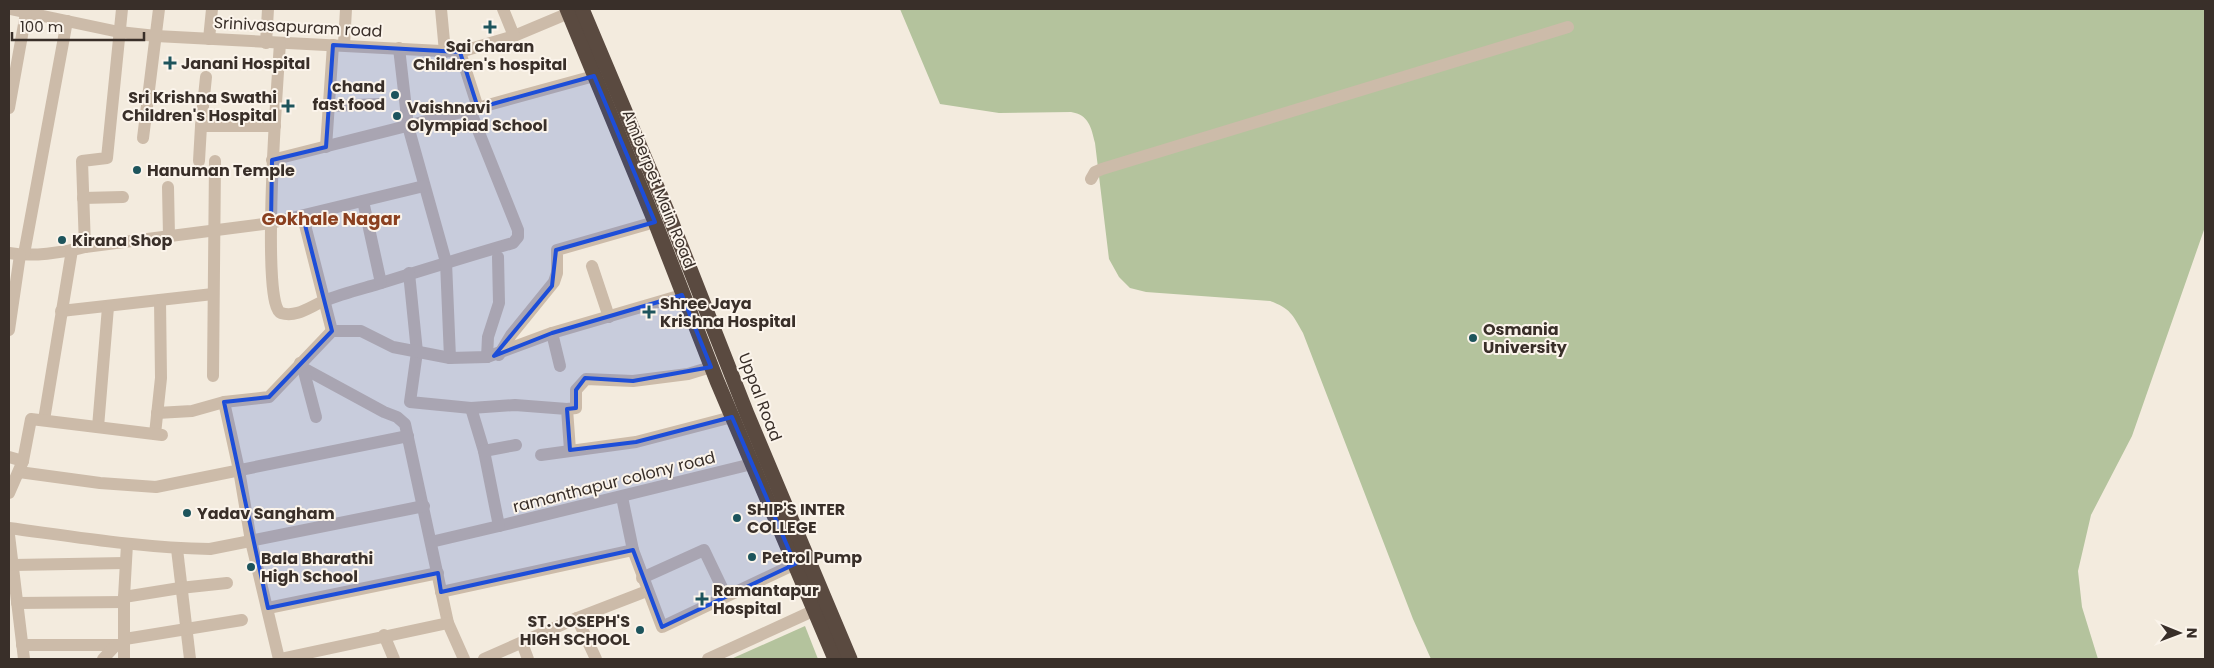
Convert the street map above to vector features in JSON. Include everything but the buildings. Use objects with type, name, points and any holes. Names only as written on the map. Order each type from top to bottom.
[{"type":"highway","name":"Amberpet Main Road","points":[[574,10],[594,76],[711,367],[732,417],[759,463],[795,564],[835,659]]},
{"type":"highway","name":"Uppal Road","points":[[574,10],[677,233],[759,463],[850,659]]},
{"type":"street","name":"Srinivasapuram road","points":[[10,9],[119,32],[156,36],[445,52],[460,52],[514,36],[574,10]]},
{"type":"street","points":[[85,247],[82,161],[107,158],[122,9]]},
{"type":"street","points":[[144,138],[159,9]]},
{"type":"street","points":[[209,39],[212,9]]},
{"type":"street","points":[[266,43],[268,9]]},
{"type":"street","points":[[326,147],[329,106],[346,9]]},
{"type":"street","points":[[441,9],[445,52]]},
{"type":"street","points":[[503,9],[514,36]]},
{"type":"street","points":[[9,108],[26,13]]},
{"type":"street","points":[[9,330],[18,254],[67,21]]},
{"type":"street","points":[[1091,179],[1095,172],[1102,169],[1568,27]]},
{"type":"street","points":[[280,43],[272,160],[273,294],[276,309],[280,313],[289,314],[301,312],[324,301],[409,273],[513,244],[518,237],[518,230],[474,109],[460,52]]},
{"type":"street","points":[[399,48],[408,126],[446,262],[450,358]]},
{"type":"street","points":[[272,160],[474,109],[594,76]]},
{"type":"street","points":[[199,161],[206,77]]},
{"type":"street","points":[[329,106],[380,104]]},
{"type":"street","points":[[201,126],[275,126]]},
{"type":"street","points":[[213,376],[215,161]]},
{"type":"street","points":[[18,254],[72,250],[271,223],[303,217],[424,186]]},
{"type":"street","points":[[168,187],[169,236]]},
{"type":"street","points":[[83,198],[122,197]]},
{"type":"street","points":[[363,201],[381,283]]},
{"type":"street","points":[[303,217],[332,331]]},
{"type":"street","points":[[493,356],[554,282],[557,273],[557,250],[654,222]]},
{"type":"street","points":[[44,420],[72,250]]},
{"type":"street","points":[[493,356],[488,337],[499,303],[498,257]]},
{"type":"street","points":[[592,266],[608,317]]},
{"type":"street","points":[[409,273],[417,352],[410,402],[471,408],[515,405],[576,408],[576,390],[586,379],[634,381],[688,374],[711,367]]},
{"type":"street","points":[[61,311],[213,294]]},
{"type":"street","points":[[332,331],[361,332],[393,346],[450,358],[493,356],[552,333],[682,294]]},
{"type":"street","points":[[9,492],[21,466],[31,419],[159,434],[157,413],[160,378],[160,300]]},
{"type":"street","points":[[98,427],[108,307]]},
{"type":"street","points":[[157,413],[192,411],[224,402],[269,397],[302,366],[332,331]]},
{"type":"street","points":[[552,333],[560,366]]},
{"type":"street","points":[[302,366],[316,417]]},
{"type":"street","points":[[302,366],[384,412],[397,417],[405,424],[448,623],[464,659]]},
{"type":"street","points":[[224,402],[239,470],[251,541],[280,659],[384,635],[448,623]]},
{"type":"street","name":"ramanthapur colony road","points":[[471,408],[484,451],[500,526],[759,463]]},
{"type":"street","points":[[567,409],[570,450]]},
{"type":"street","points":[[541,454],[636,442],[732,417]]},
{"type":"street","points":[[9,457],[21,466],[100,483],[156,487],[408,436]]},
{"type":"street","points":[[484,451],[516,445]]},
{"type":"street","points":[[622,497],[633,550],[647,592],[662,627],[795,564]]},
{"type":"street","points":[[9,528],[127,544],[177,549],[210,549],[424,506]]},
{"type":"street","points":[[431,542],[500,526]]},
{"type":"street","points":[[9,535],[24,659]]},
{"type":"street","points":[[124,659],[122,643],[127,544]]},
{"type":"street","points":[[177,549],[180,588],[190,659]]},
{"type":"street","points":[[441,592],[633,550]]},
{"type":"street","points":[[642,578],[704,550],[726,596]]},
{"type":"street","points":[[13,565],[125,563]]},
{"type":"street","points":[[268,608],[438,573]]},
{"type":"street","points":[[17,603],[124,599],[180,588],[227,583]]},
{"type":"street","points":[[484,659],[577,618],[647,592]]},
{"type":"street","points":[[710,659],[815,610]]},
{"type":"street","points":[[577,618],[596,659]]},
{"type":"street","points":[[22,645],[122,643],[187,628],[242,620]]},
{"type":"street","points":[[384,635],[394,659]]},
{"type":"street","points":[[103,659],[122,643]]},
{"type":"street","points":[[522,643],[528,659]]},
{"type":"highlighted area","points":[[333,45],[460,52],[478,108],[594,76],[655,222],[556,250],[552,286],[494,356],[552,333],[682,295],[711,367],[633,381],[585,378],[576,390],[576,408],[567,409],[570,450],[636,442],[732,417],[795,564],[662,627],[633,550],[441,592],[438,573],[268,608],[224,402],[269,397],[332,331],[303,217],[271,223],[272,160],[326,147]]},
{"type":"green space","name":"Osmania University","points":[[900,9],[2205,9],[2205,227],[2132,436],[2091,515],[2078,571],[2082,607],[2098,659],[1431,659],[1413,619],[1303,333],[1287,309],[1270,301],[1146,292],[1130,288],[1119,277],[1109,259],[1095,143],[1090,127],[1085,119],[1071,112],[999,113],[940,104]]},
{"type":"green space","points":[[805,626],[818,659],[731,659]]},
{"type":"place","name":"Sai charan Children's hospital","points":[[490,27]]},
{"type":"place","name":"Janani Hospital","points":[[170,63]]},
{"type":"place","name":"chand fast food","points":[[395,95]]},
{"type":"place","name":"Sri Krishna Swathi Children's Hospital","points":[[288,106]]},
{"type":"place","name":"Vaishnavi Olympiad School","points":[[397,116]]},
{"type":"place","name":"Hanuman Temple","points":[[137,170]]},
{"type":"place","name":"Kirana Shop","points":[[62,240]]},
{"type":"place","name":"Shree Jaya Krishna Hospital","points":[[649,312]]},
{"type":"place","name":"Osmania University","points":[[1473,338]]},
{"type":"place","name":"Yadav Sangham","points":[[187,513]]},
{"type":"place","name":"SHIP'S INTER COLLEGE","points":[[737,518]]},
{"type":"place","name":"Petrol Pump","points":[[752,557]]},
{"type":"place","name":"Bala Bharathi High School","points":[[251,567]]},
{"type":"place","name":"Ramantapur Hospital","points":[[702,599]]},
{"type":"place","name":"ST. JOSEPH'S HIGH SCHOOL","points":[[640,630]]},
{"type":"district","name":"Gokhale Nagar","points":[[331,218]]}]
